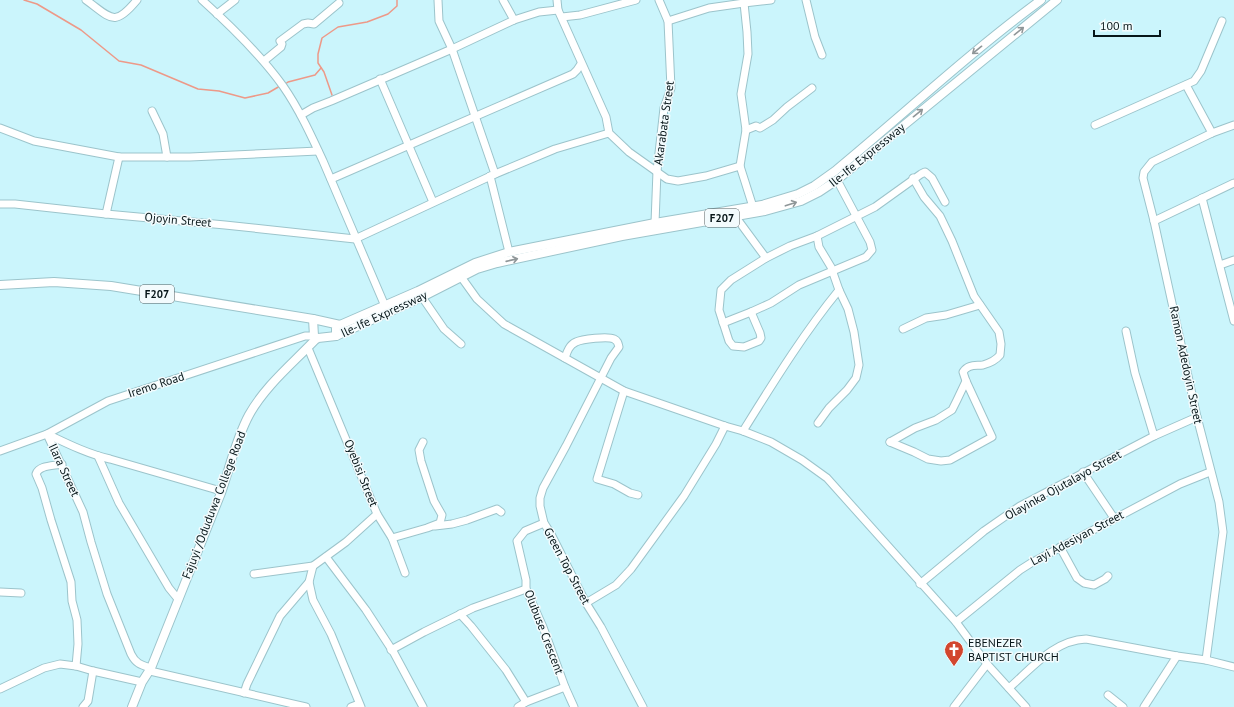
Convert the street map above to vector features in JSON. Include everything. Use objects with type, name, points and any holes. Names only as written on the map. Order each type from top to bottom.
[{"type":"main road","name":"Ile-Ife Expressway","points":[[1041,0],[952,70],[835,171],[814,186],[798,194],[753,207],[655,223],[509,252],[475,264],[460,275],[422,297],[336,336],[336,328],[340,325],[460,275],[497,263],[622,236],[765,211],[801,201],[819,192],[837,180],[1057,0]]},
{"type":"main road","name":"F207","points":[[0,285],[54,282],[111,286],[313,319],[340,325]]},
{"type":"main road","points":[[313,319],[316,337],[336,336]]},
{"type":"main road","name":"Fajuyi /Oduduwa College Road","points":[[132,707],[142,682],[151,670],[249,416],[258,401],[276,380],[308,348],[316,337]]},
{"type":"street","points":[[86,0],[110,17],[117,18],[125,13],[137,0]]},
{"type":"street","points":[[202,0],[241,36],[264,61],[289,95],[301,115],[331,179],[385,306]]},
{"type":"street","points":[[218,14],[235,0]]},
{"type":"street","points":[[438,0],[439,21],[452,49],[492,175],[509,252]]},
{"type":"street","points":[[503,0],[514,20]]},
{"type":"street","points":[[557,0],[560,14],[581,64],[606,117],[609,133],[628,152],[657,171],[659,174],[668,179],[678,181],[706,176],[740,166]]},
{"type":"street","points":[[301,115],[313,108],[452,49],[514,20],[539,12],[580,15],[636,0]]},
{"type":"street","name":"Akarabata Street","points":[[655,223],[657,171],[664,108],[671,88],[668,21],[659,0]]},
{"type":"street","points":[[668,21],[709,8],[753,1],[771,0]]},
{"type":"street","points":[[806,0],[815,37],[822,55]]},
{"type":"street","points":[[264,61],[281,47],[282,44],[280,41],[303,24],[314,24],[340,3]]},
{"type":"street","points":[[744,3],[748,54],[741,94],[746,130],[740,166],[753,207]]},
{"type":"street","points":[[1095,125],[1194,81],[1199,76],[1222,21]]},
{"type":"street","points":[[331,179],[573,74],[581,64]]},
{"type":"street","points":[[380,79],[432,202]]},
{"type":"street","points":[[1186,85],[1212,133]]},
{"type":"street","points":[[746,130],[756,126],[760,128],[773,120],[812,88]]},
{"type":"street","points":[[152,111],[163,134],[167,157]]},
{"type":"street","name":"Ramon Adedoyin Street","points":[[1206,660],[1223,532],[1219,502],[1197,417],[1154,221],[1143,178],[1147,167],[1157,159],[1212,133],[1234,125]]},
{"type":"street","points":[[0,128],[34,141],[118,157],[190,157],[318,151]]},
{"type":"street","points":[[356,239],[492,175],[555,149],[609,133]]},
{"type":"street","points":[[106,214],[118,157]]},
{"type":"street","points":[[751,312],[761,338],[759,341],[744,347],[733,346],[729,341],[719,310],[721,290],[731,280],[766,258],[790,246],[817,236],[875,207],[913,178],[925,172],[930,175],[945,202]]},
{"type":"street","points":[[913,178],[924,198],[943,220],[974,296],[999,332],[1001,344],[1000,355],[996,359],[985,364],[971,366],[966,368],[963,372],[992,437],[950,460],[941,462],[928,459],[890,442],[914,428],[940,418],[952,410],[966,381]]},
{"type":"street","points":[[723,323],[771,303],[800,284],[866,257],[872,250],[870,242],[837,180]]},
{"type":"street","points":[[1154,221],[1234,183]]},
{"type":"street","points":[[1202,198],[1234,321]]},
{"type":"street","name":"Ojoyin Street","points":[[0,204],[15,204],[356,239]]},
{"type":"street","points":[[735,216],[766,258]]},
{"type":"street","points":[[817,236],[819,247],[833,271],[839,290],[848,309],[854,332],[859,365],[856,378],[847,390],[829,408],[818,423]]},
{"type":"street","points":[[1220,265],[1234,260]]},
{"type":"street","points":[[460,275],[477,299],[504,324],[624,391],[772,442],[802,460],[827,478],[848,500],[920,584],[956,622],[987,664],[1026,707]]},
{"type":"street","points":[[743,431],[768,389],[822,311],[839,290]]},
{"type":"street","points":[[422,297],[444,329],[461,344]]},
{"type":"street","points":[[903,329],[926,318],[946,315],[980,305]]},
{"type":"street","points":[[1126,332],[1135,373],[1154,436]]},
{"type":"street","name":"Iremo Road","points":[[0,451],[47,434],[108,401],[305,336],[316,337]]},
{"type":"street","name":"Green Top Street","points":[[565,358],[569,348],[575,342],[607,338],[618,342],[619,347],[611,358],[602,378],[543,488],[540,502],[544,523],[643,707]]},
{"type":"street","name":"Oyebisi Street","points":[[308,348],[377,514],[346,542],[314,566]]},
{"type":"street","points":[[624,391],[597,479],[614,484],[630,493],[638,494]]},
{"type":"street","name":"Olayinka Ojutalayo Street","points":[[920,584],[984,531],[1020,506],[1154,436],[1197,417]]},
{"type":"street","points":[[586,603],[616,585],[631,569],[684,496],[716,444],[725,426]]},
{"type":"street","name":"Ilara Street","points":[[47,434],[98,456],[110,458],[221,491]]},
{"type":"street","name":"Ilara Street","points":[[47,434],[83,512],[107,594],[134,661],[151,670],[244,694],[306,707]]},
{"type":"street","points":[[423,442],[419,450],[421,461],[434,501],[442,514],[440,523],[427,528]]},
{"type":"street","points":[[98,456],[119,503],[169,588],[178,599]]},
{"type":"street","points":[[62,464],[39,468],[36,471],[36,474],[42,488],[72,582],[72,601],[77,620],[78,644],[76,666]]},
{"type":"street","points":[[1083,472],[1114,518]]},
{"type":"street","name":"Layi Adesiyan Street","points":[[956,622],[1020,570],[1031,563],[1180,484],[1210,472]]},
{"type":"street","points":[[438,508],[452,524]]},
{"type":"street","points":[[392,538],[427,528],[467,520],[497,509],[501,512]]},
{"type":"street","points":[[377,514],[392,538],[405,573]]},
{"type":"street","name":"Olubuse Crescent","points":[[544,523],[525,530],[517,541],[526,580],[526,589],[543,627],[565,688],[574,707]]},
{"type":"street","points":[[1060,547],[1077,578],[1084,583],[1094,585],[1105,580],[1108,576]]},
{"type":"street","points":[[326,557],[366,610],[391,650],[422,707]]},
{"type":"street","points":[[244,694],[253,670],[280,616],[309,582],[314,566],[254,574]]},
{"type":"street","points":[[309,582],[313,600],[331,634],[360,706],[351,707]]},
{"type":"street","points":[[391,650],[473,608],[526,589]]},
{"type":"street","points":[[0,592],[21,593]]},
{"type":"street","points":[[460,614],[506,670],[526,702]]},
{"type":"street","points":[[1009,688],[1049,653],[1066,643],[1080,639],[1206,660],[1234,667]]},
{"type":"street","points":[[1144,707],[1177,656]]},
{"type":"street","points":[[0,689],[44,668],[60,664],[76,666],[142,682]]},
{"type":"street","points":[[954,707],[987,664]]},
{"type":"street","points":[[83,707],[88,702],[94,671]]},
{"type":"street","points":[[518,707],[526,702],[565,688]]},
{"type":"street","points":[[1108,695],[1123,707]]},
{"type":"waterway","points":[[24,0],[37,4],[81,30],[119,61],[141,65],[198,89],[219,91],[245,98],[268,93],[280,86]]},
{"type":"waterway","points":[[332,95],[324,72],[318,63],[318,54],[322,38],[338,27],[367,22],[388,14],[397,6],[397,0]]},
{"type":"waterway","points":[[284,85],[288,82],[315,75],[321,68]]},
{"type":"place","name":"EBENEZER BAPTIST CHURCH","points":[[954,667]]}]
